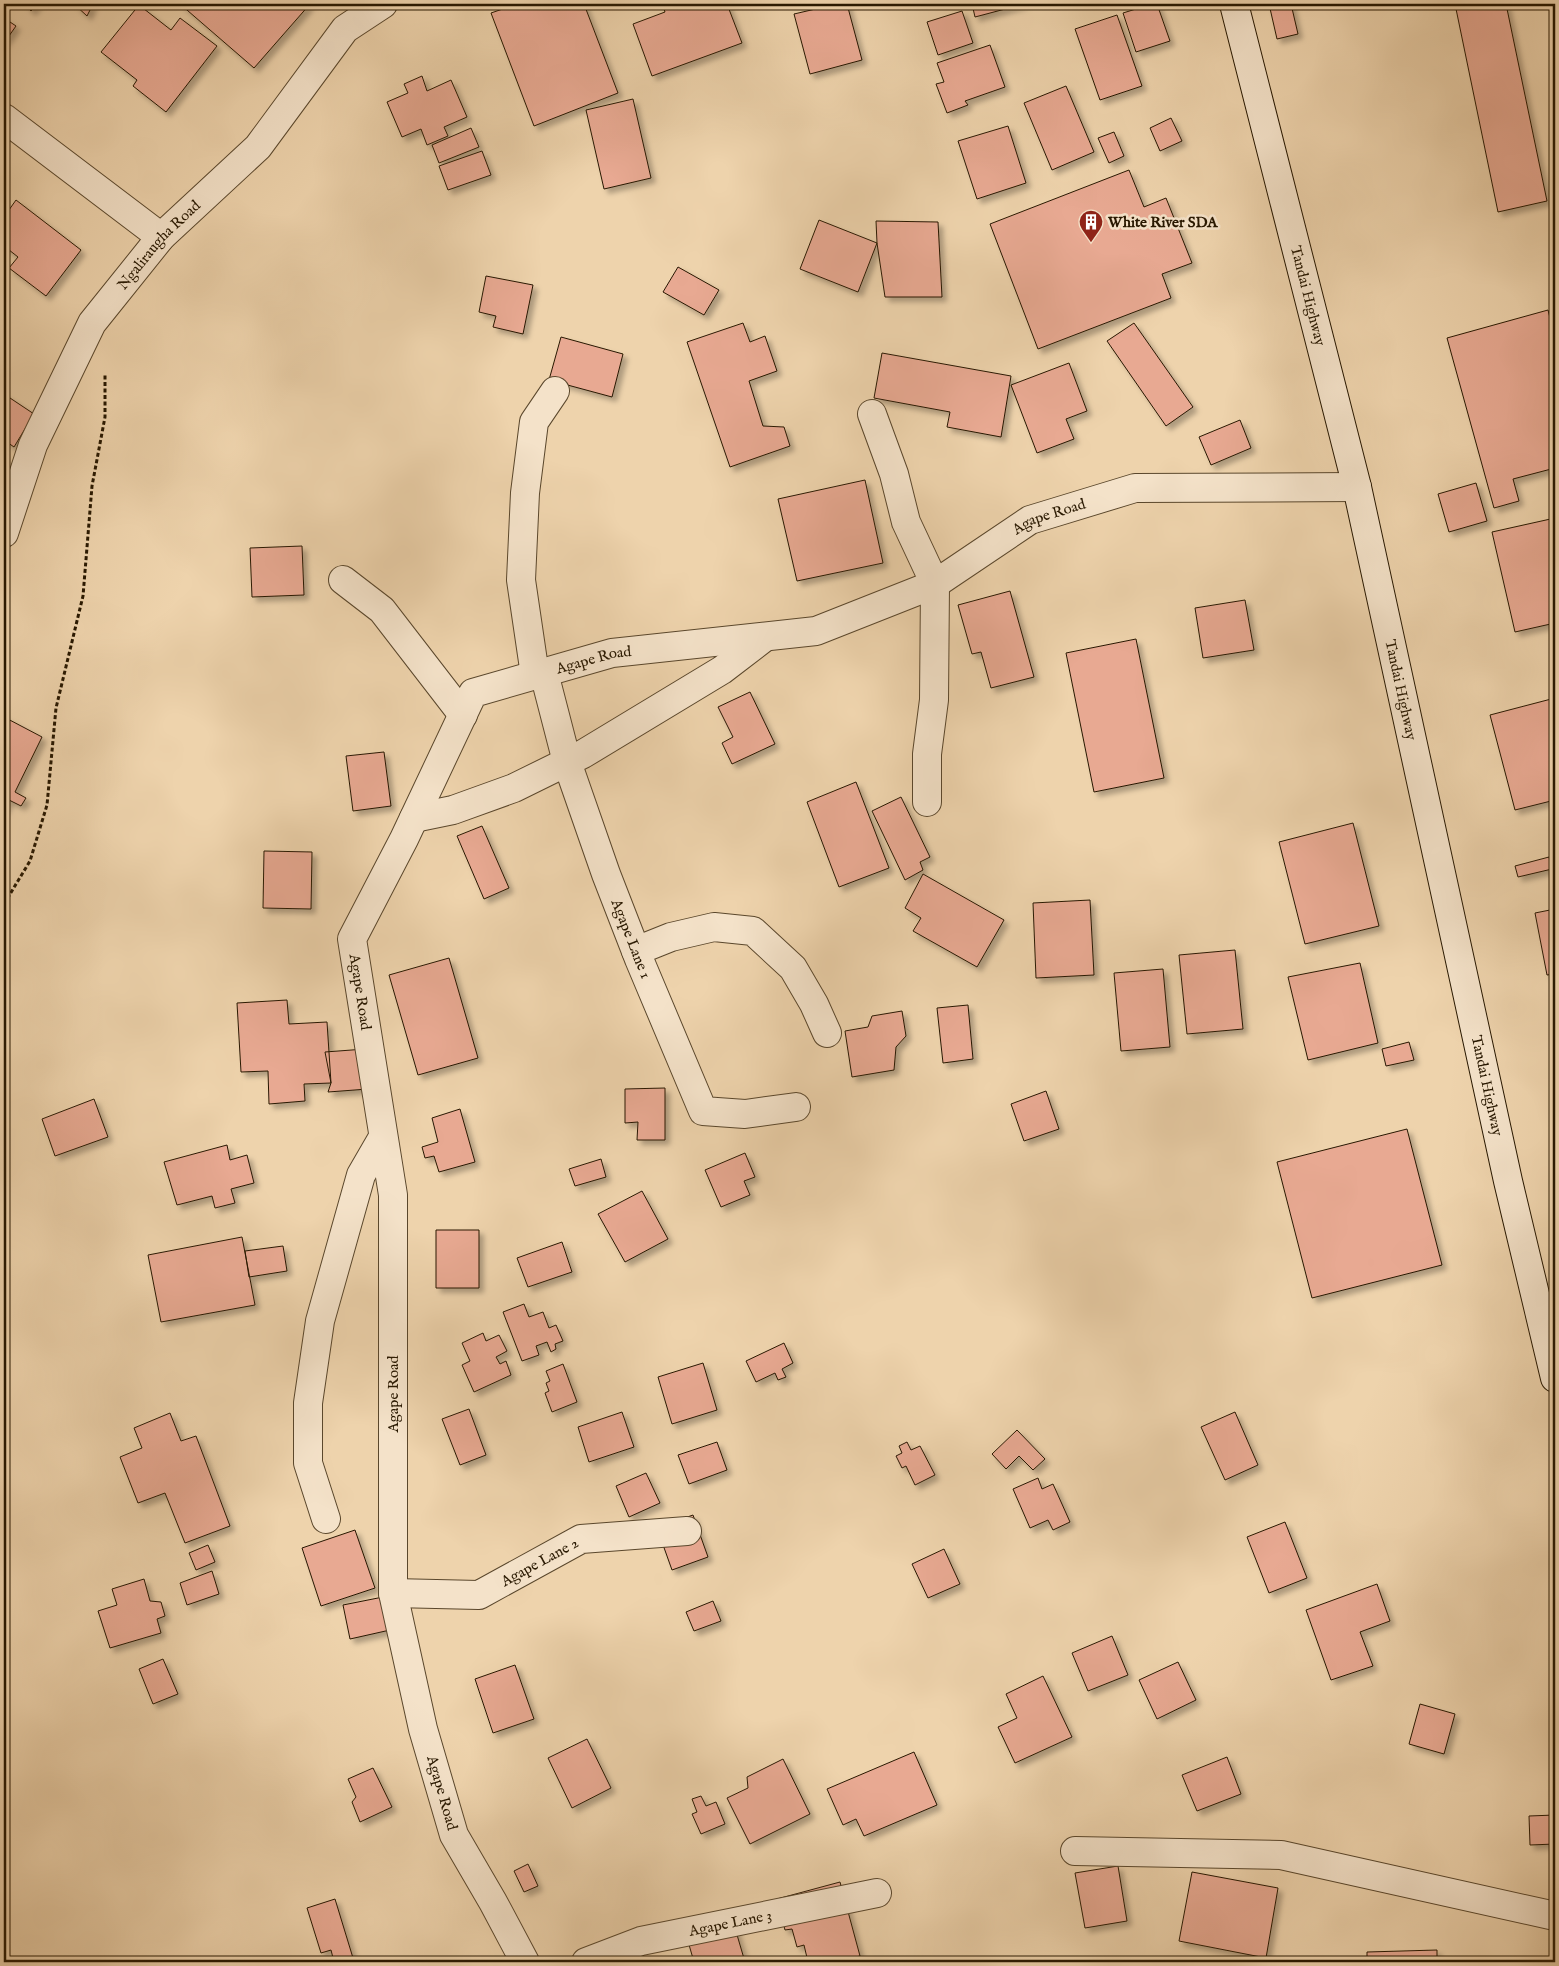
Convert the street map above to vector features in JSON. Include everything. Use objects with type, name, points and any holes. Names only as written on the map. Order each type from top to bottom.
[{"type":"street","name":"Ngaliraugha Road","points":[[4,533],[33,445],[92,323],[161,237],[258,147],[344,29],[383,4]]},
{"type":"street","name":"Tandai Highway","points":[[1234,4],[1357,487],[1506,1171],[1555,1378]]},
{"type":"street","points":[[4,118],[161,237]]},
{"type":"street","name":"Agape Lane 1","points":[[555,390],[534,422],[526,493],[521,580],[540,674],[567,762],[606,874],[636,951],[703,1111],[745,1114],[796,1107]]},
{"type":"street","points":[[872,414],[894,474],[906,522],[935,584],[934,700],[927,754],[927,802]]},
{"type":"street","name":"Agape Road","points":[[525,1962],[454,1835],[423,1729],[393,1593],[393,1195],[352,939],[414,818],[473,693],[612,652],[816,632],[935,584],[1030,520],[1135,488],[1357,487]]},
{"type":"street","points":[[343,580],[382,610],[463,715]]},
{"type":"street","points":[[414,818],[453,810],[514,788],[567,762],[722,670],[765,637]]},
{"type":"street","points":[[636,951],[671,937],[714,926],[753,931],[793,968],[814,1004],[827,1033]]},
{"type":"street","points":[[326,1519],[308,1463],[308,1403],[320,1321],[361,1175],[383,1137]]},
{"type":"street","name":"Agape Lane 2","points":[[393,1593],[478,1595],[581,1539],[687,1531]]},
{"type":"street","points":[[1075,1851],[1281,1855],[1555,1916]]},
{"type":"street","name":"Agape Lane 3","points":[[586,1962],[641,1941],[877,1894]]},
{"type":"path","points":[[4,904],[30,861],[47,805],[56,708],[83,596],[92,486],[105,417],[105,371]]},
{"type":"building","points":[[24,4],[38,4],[31,11]]},
{"type":"building","points":[[74,4],[93,4],[87,16]]},
{"type":"building","points":[[180,4],[310,4],[254,68]]},
{"type":"building","points":[[517,4],[584,4],[618,93],[534,126],[491,13]]},
{"type":"building","points":[[662,4],[727,4],[742,43],[652,76],[633,24],[665,12]]},
{"type":"building","points":[[837,4],[847,4],[862,60],[810,74],[794,14]]},
{"type":"building","points":[[972,4],[1024,4],[975,17]]},
{"type":"building","points":[[1157,4],[1170,41],[1136,52],[1123,13]]},
{"type":"building","points":[[1269,4],[1291,4],[1298,34],[1277,39]]},
{"type":"building","points":[[1455,4],[1506,4],[1547,201],[1498,212]]},
{"type":"building","points":[[139,5],[171,30],[180,18],[217,46],[166,112],[133,86],[137,80],[101,52]]},
{"type":"building","points":[[962,11],[973,43],[938,55],[927,22]]},
{"type":"building","points":[[1117,15],[1142,86],[1100,100],[1075,29]]},
{"type":"building","points":[[4,18],[16,26],[4,43]]},
{"type":"building","points":[[990,45],[1005,87],[965,101],[968,105],[947,113],[936,84],[944,82],[937,63]]},
{"type":"building","points":[[422,76],[427,91],[451,80],[467,117],[444,127],[448,136],[427,145],[421,129],[402,137],[387,102],[408,93],[404,84]]},
{"type":"building","points":[[1066,86],[1094,152],[1052,170],[1024,103]]},
{"type":"building","points":[[633,99],[651,178],[604,189],[586,110]]},
{"type":"building","points":[[1171,118],[1182,141],[1160,151],[1150,128]]},
{"type":"building","points":[[1008,126],[1026,183],[977,199],[958,141]]},
{"type":"building","points":[[471,128],[479,147],[439,163],[432,145]]},
{"type":"building","points":[[1114,132],[1124,156],[1109,163],[1098,138]]},
{"type":"building","points":[[482,151],[491,175],[448,190],[439,166]]},
{"type":"building","name":"White River SDA","points":[[1129,170],[1144,207],[1166,198],[1192,263],[1162,274],[1171,298],[1038,349],[990,224]]},
{"type":"building","points":[[16,200],[81,250],[46,296],[9,268],[18,257],[4,246],[4,217]]},
{"type":"building","points":[[819,220],[877,243],[858,292],[800,269]]},
{"type":"building","points":[[876,221],[938,222],[942,297],[885,297],[877,243]]},
{"type":"building","points":[[678,267],[719,290],[704,315],[663,292]]},
{"type":"building","points":[[486,276],[533,285],[523,334],[493,327],[496,316],[479,312]]},
{"type":"building","points":[[1548,310],[1555,338],[1555,468],[1513,479],[1519,501],[1494,508],[1447,338]]},
{"type":"building","points":[[743,323],[750,342],[765,336],[777,371],[749,381],[763,426],[784,427],[790,446],[730,467],[687,342]]},
{"type":"building","points":[[1134,323],[1193,407],[1166,426],[1107,341]]},
{"type":"building","points":[[561,337],[623,354],[612,397],[549,380]]},
{"type":"building","points":[[882,353],[1011,376],[1001,437],[947,427],[950,412],[874,398]]},
{"type":"building","points":[[1069,363],[1087,411],[1066,419],[1074,439],[1037,453],[1011,385]]},
{"type":"building","points":[[4,394],[34,414],[14,447],[4,440]]},
{"type":"building","points":[[1240,420],[1251,448],[1211,465],[1199,437]]},
{"type":"building","points":[[865,480],[883,563],[797,581],[778,499]]},
{"type":"building","points":[[1476,483],[1487,521],[1449,532],[1438,494]]},
{"type":"building","points":[[1555,518],[1555,623],[1515,632],[1492,532]]},
{"type":"building","points":[[302,546],[304,595],[252,597],[250,548]]},
{"type":"building","points":[[1010,591],[1034,677],[991,688],[981,652],[972,654],[958,605]]},
{"type":"building","points":[[1245,600],[1254,650],[1203,658],[1195,608]]},
{"type":"building","points":[[1136,639],[1164,778],[1094,792],[1066,653]]},
{"type":"building","points":[[750,692],[775,744],[732,764],[722,743],[733,737],[718,707]]},
{"type":"building","points":[[1555,698],[1555,800],[1515,810],[1490,715]]},
{"type":"building","points":[[4,717],[42,737],[15,792],[26,798],[21,806],[9,800],[4,811]]},
{"type":"building","points":[[384,752],[391,806],[353,811],[346,756]]},
{"type":"building","points":[[856,782],[889,868],[839,887],[807,802]]},
{"type":"building","points":[[901,797],[930,857],[920,862],[923,870],[905,880],[872,811]]},
{"type":"building","points":[[1353,823],[1379,926],[1305,944],[1279,842]]},
{"type":"building","points":[[482,826],[509,888],[484,899],[457,836]]},
{"type":"building","points":[[264,851],[312,852],[311,909],[263,908]]},
{"type":"building","points":[[1549,857],[1552,869],[1518,877],[1515,866]]},
{"type":"building","points":[[923,874],[1004,920],[977,967],[913,931],[921,918],[905,908]]},
{"type":"building","points":[[1090,900],[1094,975],[1036,978],[1033,903]]},
{"type":"building","points":[[1555,909],[1555,974],[1547,975],[1535,913]]},
{"type":"building","points":[[1235,950],[1243,1029],[1187,1034],[1179,955]]},
{"type":"building","points":[[449,958],[478,1058],[418,1075],[389,975]]},
{"type":"building","points":[[1360,963],[1378,1043],[1308,1060],[1288,977]]},
{"type":"building","points":[[1163,969],[1170,1047],[1121,1051],[1114,973]]},
{"type":"building","points":[[287,1000],[289,1024],[327,1022],[331,1083],[304,1084],[305,1101],[269,1104],[268,1071],[241,1072],[237,1003]]},
{"type":"building","points":[[968,1005],[973,1059],[943,1063],[937,1008]]},
{"type":"building","points":[[902,1011],[906,1036],[896,1047],[894,1070],[852,1077],[845,1031],[868,1027],[872,1016]]},
{"type":"building","points":[[1409,1042],[1414,1060],[1386,1066],[1382,1049]]},
{"type":"building","points":[[365,1049],[368,1089],[328,1092],[331,1083],[325,1052]]},
{"type":"building","points":[[665,1088],[665,1140],[637,1140],[638,1122],[625,1123],[625,1089]]},
{"type":"building","points":[[1046,1091],[1059,1129],[1024,1141],[1011,1104]]},
{"type":"building","points":[[94,1099],[108,1137],[55,1156],[42,1119]]},
{"type":"building","points":[[460,1109],[475,1162],[439,1172],[434,1156],[425,1158],[422,1147],[438,1142],[432,1118]]},
{"type":"building","points":[[1407,1129],[1442,1265],[1312,1298],[1277,1162]]},
{"type":"building","points":[[227,1145],[230,1160],[247,1155],[254,1183],[231,1189],[235,1203],[215,1208],[212,1196],[177,1205],[164,1162]]},
{"type":"building","points":[[745,1153],[755,1177],[744,1181],[750,1195],[721,1207],[705,1170]]},
{"type":"building","points":[[601,1159],[606,1177],[575,1186],[569,1169]]},
{"type":"building","points":[[642,1191],[668,1239],[625,1262],[598,1214]]},
{"type":"building","points":[[436,1230],[479,1230],[479,1288],[436,1288]]},
{"type":"building","points":[[242,1237],[255,1305],[161,1322],[148,1255]]},
{"type":"building","points":[[562,1242],[572,1272],[528,1287],[517,1258]]},
{"type":"building","points":[[283,1246],[287,1271],[249,1277],[245,1251]]},
{"type":"building","points":[[524,1304],[529,1317],[543,1312],[549,1328],[556,1325],[563,1341],[555,1344],[556,1349],[551,1352],[547,1342],[536,1346],[539,1355],[522,1361],[503,1312]]},
{"type":"building","points":[[483,1333],[486,1341],[499,1335],[507,1351],[496,1357],[500,1364],[506,1361],[511,1375],[474,1392],[462,1365],[470,1361],[462,1343]]},
{"type":"building","points":[[784,1343],[793,1363],[782,1369],[786,1377],[778,1380],[775,1373],[756,1382],[746,1361]]},
{"type":"building","points":[[703,1363],[717,1410],[672,1424],[658,1377]]},
{"type":"building","points":[[563,1364],[577,1402],[552,1412],[545,1393],[549,1391],[546,1383],[550,1381],[546,1371]]},
{"type":"building","points":[[469,1409],[486,1455],[460,1465],[442,1419]]},
{"type":"building","points":[[622,1412],[634,1447],[589,1462],[578,1427]]},
{"type":"building","points":[[1235,1412],[1258,1465],[1225,1480],[1201,1427]]},
{"type":"building","points":[[170,1413],[181,1441],[196,1436],[230,1526],[185,1543],[165,1493],[138,1503],[120,1457],[142,1448],[134,1428]]},
{"type":"building","points":[[1017,1430],[1045,1459],[1033,1470],[1019,1456],[1006,1469],[992,1454]]},
{"type":"building","points":[[717,1442],[727,1470],[689,1484],[678,1455]]},
{"type":"building","points":[[907,1442],[911,1450],[920,1446],[935,1475],[915,1485],[906,1466],[902,1468],[896,1456],[902,1453],[899,1446]]},
{"type":"building","points":[[646,1473],[660,1503],[629,1517],[616,1486]]},
{"type":"building","points":[[1038,1478],[1042,1489],[1053,1484],[1070,1522],[1053,1530],[1048,1520],[1030,1528],[1013,1489]]},
{"type":"building","points":[[693,1515],[708,1557],[672,1570],[657,1528]]},
{"type":"building","points":[[1285,1522],[1307,1578],[1269,1593],[1247,1537]]},
{"type":"building","points":[[355,1530],[375,1588],[321,1606],[302,1548]]},
{"type":"building","points":[[208,1545],[215,1562],[196,1570],[189,1553]]},
{"type":"building","points":[[944,1549],[960,1584],[928,1598],[912,1564]]},
{"type":"building","points":[[212,1571],[219,1594],[187,1605],[180,1583]]},
{"type":"building","points":[[144,1579],[150,1601],[161,1602],[165,1616],[157,1619],[161,1633],[110,1648],[98,1611],[117,1605],[112,1589]]},
{"type":"building","points":[[1377,1584],[1390,1621],[1360,1632],[1373,1666],[1331,1680],[1306,1610]]},
{"type":"building","points":[[383,1597],[390,1630],[350,1639],[343,1605]]},
{"type":"building","points":[[713,1601],[721,1621],[694,1631],[686,1612]]},
{"type":"building","points":[[1112,1636],[1128,1675],[1088,1691],[1072,1653]]},
{"type":"building","points":[[163,1659],[178,1694],[153,1704],[139,1669]]},
{"type":"building","points":[[1178,1662],[1196,1700],[1157,1719],[1139,1680]]},
{"type":"building","points":[[515,1665],[534,1719],[493,1733],[475,1679]]},
{"type":"building","points":[[1043,1676],[1072,1737],[1015,1763],[998,1727],[1017,1718],[1006,1694]]},
{"type":"building","points":[[1420,1704],[1455,1714],[1444,1754],[1409,1744]]},
{"type":"building","points":[[587,1739],[611,1788],[572,1808],[548,1758]]},
{"type":"building","points":[[914,1752],[937,1805],[864,1836],[856,1819],[843,1825],[827,1789]]},
{"type":"building","points":[[1227,1757],[1241,1794],[1197,1811],[1182,1775]]},
{"type":"building","points":[[783,1759],[810,1814],[750,1844],[727,1798],[748,1788],[747,1777]]},
{"type":"building","points":[[373,1768],[392,1807],[360,1822],[352,1802],[356,1797],[348,1779]]},
{"type":"building","points":[[701,1796],[706,1806],[716,1802],[725,1824],[701,1834],[692,1814],[697,1812],[692,1799]]},
{"type":"building","points":[[1555,1815],[1555,1844],[1530,1845],[1529,1816]]},
{"type":"building","points":[[528,1864],[538,1886],[524,1892],[514,1871]]},
{"type":"building","points":[[1118,1866],[1127,1921],[1085,1928],[1075,1873]]},
{"type":"building","points":[[1192,1872],[1278,1888],[1266,1958],[1179,1941]]},
{"type":"building","points":[[840,1882],[860,1956],[834,1962],[808,1962],[804,1945],[797,1947],[792,1929],[785,1930],[777,1899]]},
{"type":"building","points":[[335,1899],[353,1958],[339,1962],[334,1962],[331,1950],[321,1953],[307,1908]]},
{"type":"building","points":[[730,1911],[745,1962],[694,1962],[683,1924]]},
{"type":"building","points":[[1437,1950],[1437,1962],[1367,1962],[1367,1952]]},
{"type":"place","name":"White River SDA","points":[[1091,243]]}]
